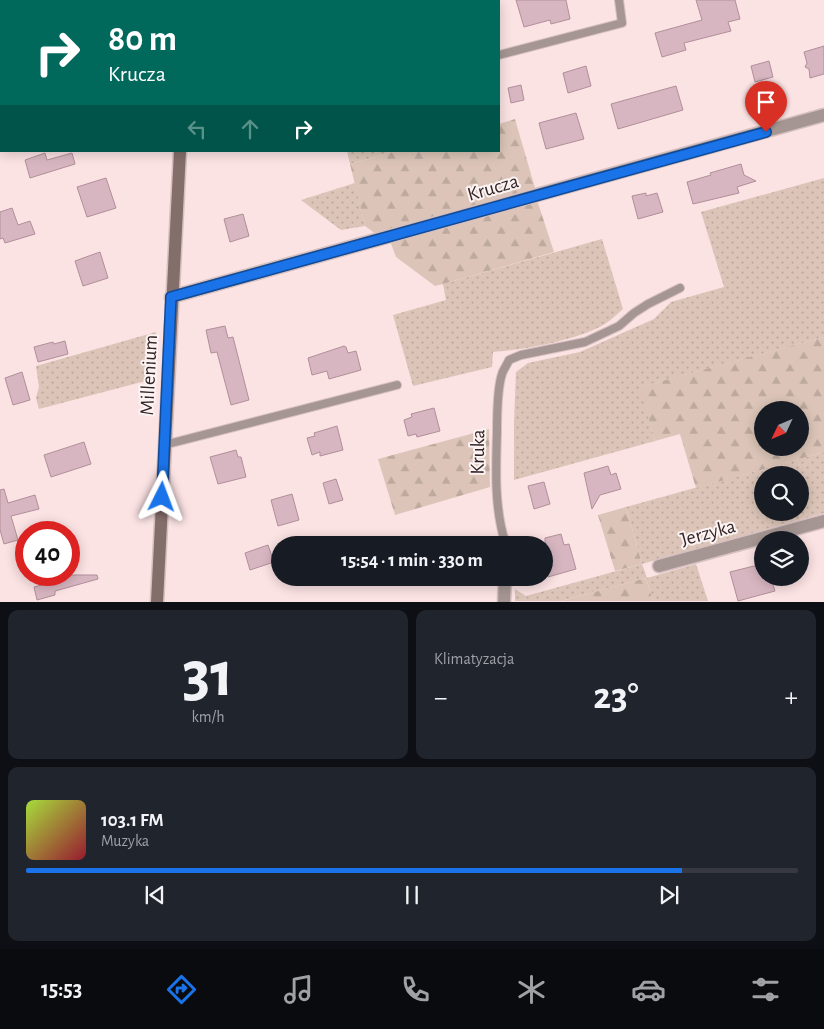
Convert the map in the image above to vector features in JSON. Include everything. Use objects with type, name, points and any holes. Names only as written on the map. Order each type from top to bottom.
[{"type":"street","name":"Krucza","points":[[171,297],[824,116]]},
{"type":"street","name":"Millenium","points":[[157,602],[171,297],[180,152]]},
{"type":"street","name":"Jerzyka","points":[[659,566],[824,521]]},
{"type":"street","points":[[504,586],[504,602]]},
{"type":"lane","points":[[500,55],[622,23],[619,0]]},
{"type":"lane","name":"Kruka","points":[[503,536],[496,496],[497,409],[502,374],[509,360],[521,355],[585,342],[619,326],[648,304],[680,288]]},
{"type":"lane","points":[[164,446],[397,385]]},
{"type":"green space","points":[[515,119],[535,188],[376,234],[365,226],[350,164],[394,152],[500,152],[500,124]]},
{"type":"green space","points":[[347,152],[394,152],[350,164]]},
{"type":"green space","points":[[824,178],[824,337],[641,387],[655,441],[514,480],[516,372],[528,363],[580,352],[654,319],[671,302],[724,287],[701,212]]},
{"type":"green space","points":[[355,183],[365,226],[341,230],[301,200]]},
{"type":"green space","points":[[537,200],[554,252],[443,284],[435,286],[396,257],[390,241]]},
{"type":"green space","points":[[602,239],[623,309],[610,321],[594,330],[566,339],[520,349],[493,352],[492,367],[413,386],[393,315],[446,300],[443,284]]},
{"type":"green space","points":[[156,332],[153,379],[39,409],[36,398],[39,387],[36,366]]},
{"type":"green space","points":[[824,337],[824,452],[774,466],[754,466],[754,472],[696,488],[680,434],[655,441],[640,387]]},
{"type":"green space","points":[[489,429],[490,487],[395,515],[378,459]]},
{"type":"green space","points":[[824,452],[824,513],[809,517],[809,466],[774,466]]},
{"type":"green space","points":[[754,471],[754,521],[795,521],[754,531],[754,533],[642,564],[626,507]]},
{"type":"green space","points":[[626,507],[642,564],[615,571],[598,515]]},
{"type":"green space","points":[[642,564],[647,578],[696,564],[708,601],[653,601],[646,578],[561,601],[515,601],[515,589],[526,596]]},
{"type":"green space","points":[[646,578],[653,601],[561,601]]},
{"type":"building","points":[[516,0],[566,0],[570,19],[551,24],[550,20],[524,27]]},
{"type":"building","points":[[696,0],[735,0],[740,19],[728,22],[731,31],[684,43],[686,50],[662,57],[655,33],[702,20]]},
{"type":"building","points":[[824,46],[824,74],[810,78],[809,69],[805,67],[807,63],[804,52]]},
{"type":"building","points":[[769,61],[773,77],[755,82],[751,66]]},
{"type":"building","points":[[586,66],[591,86],[568,93],[563,73]]},
{"type":"building","points":[[521,85],[524,100],[511,103],[508,88]]},
{"type":"building","points":[[676,86],[683,110],[618,129],[611,104]]},
{"type":"building","points":[[576,113],[584,139],[546,149],[539,123]]},
{"type":"building","points":[[45,153],[47,160],[72,153],[75,164],[30,178],[25,160]]},
{"type":"building","points":[[741,164],[744,175],[756,181],[737,187],[739,193],[693,204],[687,182]]},
{"type":"building","points":[[106,178],[116,208],[87,217],[77,187]]},
{"type":"building","points":[[646,193],[646,196],[657,193],[663,212],[638,219],[632,196]]},
{"type":"building","points":[[12,208],[18,225],[30,221],[35,234],[5,243],[3,238],[0,239],[0,212]]},
{"type":"building","points":[[243,214],[249,236],[230,242],[224,219]]},
{"type":"building","points":[[100,252],[108,278],[83,286],[75,261]]},
{"type":"building","points":[[225,326],[228,338],[233,337],[249,400],[231,405],[217,352],[211,353],[206,330]]},
{"type":"building","points":[[65,341],[68,354],[38,362],[34,347]]},
{"type":"building","points":[[344,346],[348,353],[356,351],[361,370],[329,379],[327,371],[312,375],[308,358]]},
{"type":"building","points":[[22,372],[30,400],[13,405],[5,378]]},
{"type":"building","points":[[434,408],[440,431],[417,437],[416,434],[408,436],[404,420],[412,417],[411,414]]},
{"type":"building","points":[[337,426],[343,450],[320,456],[320,452],[312,455],[307,438],[315,436],[314,433]]},
{"type":"building","points":[[84,442],[91,464],[51,477],[44,455]]},
{"type":"building","points":[[236,450],[238,457],[241,457],[246,477],[218,484],[210,457]]},
{"type":"building","points":[[608,466],[611,475],[616,473],[621,489],[600,495],[592,509],[584,473]]},
{"type":"building","points":[[336,479],[343,500],[329,504],[323,483]]},
{"type":"building","points":[[544,482],[550,504],[534,509],[528,486]]},
{"type":"building","points":[[4,489],[8,503],[35,495],[39,509],[11,516],[15,530],[15,541],[4,544],[0,530],[0,490]]},
{"type":"building","points":[[292,494],[299,520],[278,526],[271,500]]},
{"type":"building","points":[[561,534],[564,545],[569,544],[576,569],[553,576],[553,536]]},
{"type":"building","points":[[268,545],[271,554],[271,563],[250,570],[245,553]]},
{"type":"building","points":[[754,566],[754,586],[773,586],[775,591],[738,601],[730,572]]},
{"type":"building","points":[[80,575],[97,575],[98,579],[80,584]]},
{"type":"building","points":[[73,586],[55,591],[55,595],[37,600],[34,587]]},
{"type":"route","points":[[162,497],[171,297],[766,132]]}]
